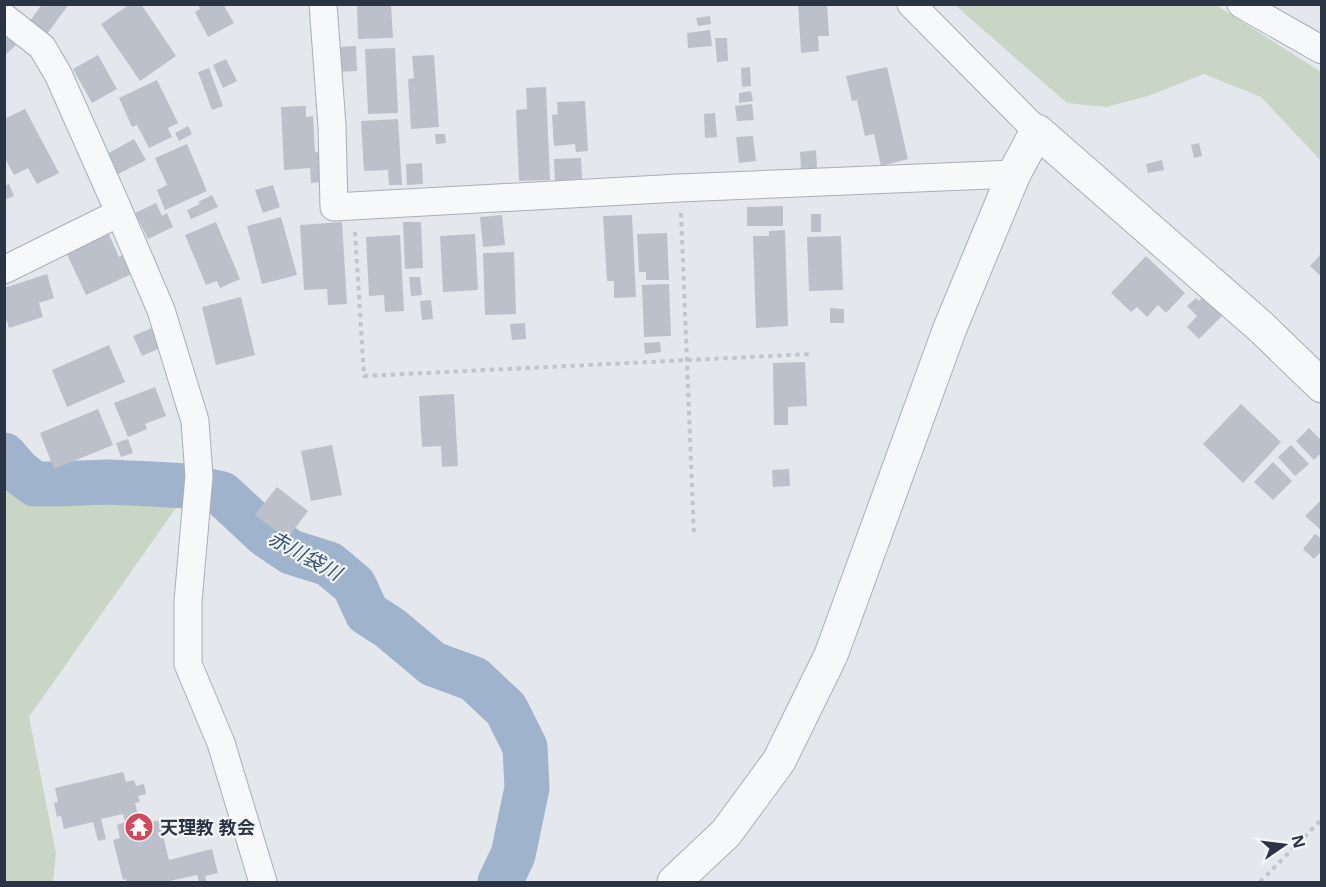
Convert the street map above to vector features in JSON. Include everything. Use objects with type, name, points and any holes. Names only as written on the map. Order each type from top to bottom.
[{"type":"street","points":[[323,4],[332,126],[334,207],[679,188],[1014,174]]},
{"type":"street","points":[[911,4],[1036,131],[1261,327],[1322,386]]},
{"type":"street","points":[[1241,4],[1322,51]]},
{"type":"street","points":[[4,17],[42,47],[58,74],[161,310],[195,421],[199,476],[188,601],[188,664],[220,743],[263,882]]},
{"type":"street","points":[[674,882],[726,833],[779,761],[831,655],[950,328],[1014,174],[1036,131]]},
{"type":"street","points":[[4,270],[119,213]]},
{"type":"path","points":[[679,188],[694,536]]},
{"type":"path","points":[[354,206],[364,376],[812,354]]},
{"type":"path","points":[[1260,882],[1322,819]]},
{"type":"green space","points":[[955,5],[1216,5],[1321,72],[1321,161],[1261,97],[1204,74],[1148,96],[1106,107],[1067,103]]},
{"type":"green space","points":[[5,469],[19,484],[55,498],[185,495],[29,717],[56,853],[53,882],[5,882]]},
{"type":"building","points":[[42,4],[69,4],[47,34],[30,21]]},
{"type":"building","points":[[130,4],[141,4],[176,56],[140,81],[101,24]]},
{"type":"building","points":[[198,4],[223,4],[234,23],[208,37],[195,12],[200,9]]},
{"type":"building","points":[[357,4],[391,4],[393,38],[358,39]]},
{"type":"building","points":[[798,4],[827,4],[829,36],[818,36],[819,51],[801,53]]},
{"type":"building","points":[[710,16],[711,24],[698,26],[696,18]]},
{"type":"building","points":[[710,30],[712,46],[688,48],[687,33]]},
{"type":"building","points":[[4,34],[16,45],[4,56]]},
{"type":"building","points":[[715,38],[727,38],[728,61],[717,62]]},
{"type":"building","points":[[356,46],[357,71],[335,72],[334,47]]},
{"type":"building","points":[[395,48],[398,113],[368,114],[365,49]]},
{"type":"building","points":[[98,55],[117,89],[92,103],[73,69]]},
{"type":"building","points":[[434,55],[439,127],[411,129],[408,79],[414,78],[412,56]]},
{"type":"building","points":[[226,59],[237,81],[223,88],[213,65]]},
{"type":"building","points":[[750,67],[751,86],[742,87],[741,68]]},
{"type":"building","points":[[887,67],[908,159],[881,166],[874,134],[865,136],[857,100],[852,101],[846,76]]},
{"type":"building","points":[[209,68],[223,106],[212,110],[198,72]]},
{"type":"building","points":[[157,80],[178,123],[168,128],[172,137],[149,148],[137,125],[132,127],[119,98]]},
{"type":"building","points":[[546,87],[550,180],[519,181],[516,110],[527,109],[526,88]]},
{"type":"building","points":[[751,91],[753,101],[739,103],[739,93]]},
{"type":"building","points":[[585,101],[588,151],[576,152],[575,144],[554,146],[552,115],[558,114],[557,102]]},
{"type":"building","points":[[752,104],[754,120],[737,121],[735,106]]},
{"type":"building","points":[[306,106],[306,117],[313,116],[315,152],[320,152],[322,182],[311,183],[310,168],[284,170],[281,107]]},
{"type":"building","points":[[25,109],[59,173],[37,184],[28,168],[14,175],[4,157],[4,119]]},
{"type":"building","points":[[715,113],[717,137],[705,138],[704,114]]},
{"type":"building","points":[[398,119],[402,185],[389,185],[388,170],[364,171],[361,121]]},
{"type":"building","points":[[188,126],[192,134],[179,141],[175,133]]},
{"type":"building","points":[[435,134],[445,134],[446,143],[436,144]]},
{"type":"building","points":[[753,136],[756,161],[739,163],[736,137]]},
{"type":"building","points":[[134,139],[146,160],[118,174],[107,154]]},
{"type":"building","points":[[1199,143],[1202,156],[1194,158],[1191,145]]},
{"type":"building","points":[[187,144],[207,191],[165,210],[157,190],[167,185],[155,158]]},
{"type":"building","points":[[816,150],[817,168],[801,169],[800,152]]},
{"type":"building","points":[[581,158],[582,179],[555,181],[554,159]]},
{"type":"building","points":[[1162,160],[1164,170],[1148,173],[1146,164]]},
{"type":"building","points":[[422,163],[423,184],[407,185],[406,164]]},
{"type":"building","points":[[9,184],[14,196],[7,199],[4,195],[4,186]]},
{"type":"building","points":[[273,185],[280,207],[263,213],[255,190]]},
{"type":"building","points":[[212,195],[218,207],[191,219],[187,210]]},
{"type":"building","points":[[156,203],[162,216],[167,213],[173,227],[148,239],[135,213]]},
{"type":"building","points":[[783,206],[783,226],[747,226],[747,207]]},
{"type":"building","points":[[811,214],[821,214],[821,232],[811,232]]},
{"type":"building","points":[[502,215],[505,245],[483,247],[480,217]]},
{"type":"building","points":[[632,215],[636,297],[614,298],[614,281],[607,281],[603,216]]},
{"type":"building","points":[[281,217],[297,275],[262,284],[247,226]]},
{"type":"building","points":[[216,222],[240,279],[220,288],[217,281],[206,285],[185,235]]},
{"type":"building","points":[[342,222],[347,304],[328,305],[327,289],[304,290],[300,225]]},
{"type":"building","points":[[403,222],[421,222],[423,268],[405,269]]},
{"type":"building","points":[[785,230],[788,326],[756,328],[753,236],[769,236],[769,231]]},
{"type":"building","points":[[108,232],[119,257],[125,254],[134,273],[86,295],[66,252]]},
{"type":"building","points":[[667,233],[669,280],[646,280],[646,272],[639,272],[637,234]]},
{"type":"building","points":[[475,234],[478,290],[443,292],[440,236]]},
{"type":"building","points":[[400,235],[404,311],[385,312],[384,295],[369,296],[366,237]]},
{"type":"building","points":[[841,236],[843,290],[809,291],[807,237]]},
{"type":"building","points":[[514,252],[516,314],[485,315],[483,253]]},
{"type":"building","points":[[1322,253],[1322,277],[1310,266]]},
{"type":"building","points":[[1146,256],[1185,293],[1166,313],[1158,305],[1147,317],[1137,307],[1131,312],[1111,293]]},
{"type":"building","points":[[47,274],[54,298],[39,303],[43,317],[9,328],[7,321],[4,322],[4,288]]},
{"type":"building","points":[[409,277],[420,277],[422,295],[411,296]]},
{"type":"building","points":[[669,284],[671,336],[644,337],[642,285]]},
{"type":"building","points":[[1204,295],[1223,315],[1199,339],[1187,327],[1197,316],[1187,306],[1196,298],[1199,301]]},
{"type":"building","points":[[241,297],[255,355],[216,365],[202,307]]},
{"type":"building","points":[[431,300],[433,319],[422,320],[420,301]]},
{"type":"building","points":[[830,308],[844,309],[844,323],[830,323]]},
{"type":"building","points":[[525,323],[526,339],[512,340],[510,324]]},
{"type":"building","points":[[152,328],[160,348],[142,356],[133,336]]},
{"type":"building","points":[[660,342],[661,352],[645,354],[644,343]]},
{"type":"building","points":[[109,345],[125,382],[67,407],[52,370]]},
{"type":"building","points":[[805,362],[807,406],[788,407],[788,425],[774,425],[773,363]]},
{"type":"building","points":[[155,387],[166,416],[145,424],[147,429],[128,437],[114,403]]},
{"type":"building","points":[[454,394],[458,466],[442,467],[441,446],[422,447],[419,396]]},
{"type":"building","points":[[1241,404],[1281,442],[1243,483],[1203,444]]},
{"type":"building","points":[[98,409],[113,445],[54,469],[40,433]]},
{"type":"building","points":[[1309,428],[1322,441],[1322,452],[1314,460],[1296,441]]},
{"type":"building","points":[[128,439],[133,453],[121,457],[116,443]]},
{"type":"building","points":[[332,445],[342,495],[311,501],[301,451]]},
{"type":"building","points":[[1291,445],[1309,464],[1295,476],[1278,457]]},
{"type":"building","points":[[1273,462],[1292,481],[1273,500],[1254,482]]},
{"type":"building","points":[[789,469],[790,486],[773,487],[772,470]]},
{"type":"building","points":[[277,487],[308,511],[287,539],[255,515]]},
{"type":"building","points":[[1322,499],[1322,531],[1305,516]]},
{"type":"building","points":[[1315,534],[1322,539],[1322,551],[1314,559],[1303,549]]},
{"type":"building","name":"天理教 教会","points":[[123,772],[126,782],[134,780],[136,786],[144,784],[146,794],[138,796],[140,802],[135,803],[139,819],[146,817],[148,823],[159,820],[169,860],[212,849],[218,873],[205,876],[207,882],[199,882],[197,875],[165,882],[127,882],[126,879],[123,880],[113,840],[120,838],[117,825],[125,822],[123,814],[101,819],[106,839],[98,841],[93,822],[64,829],[61,816],[57,817],[54,803],[58,802],[55,788]]},
{"type":"waterway","name":"赤川袋川","points":[[4,455],[19,472],[35,484],[108,482],[152,484],[186,486],[222,494],[266,535],[291,552],[329,564],[354,585],[367,613],[390,628],[433,664],[474,679],[506,709],[525,747],[527,788],[513,855],[500,882]]},
{"type":"place","name":"天理教 教会","points":[[139,827]]}]
